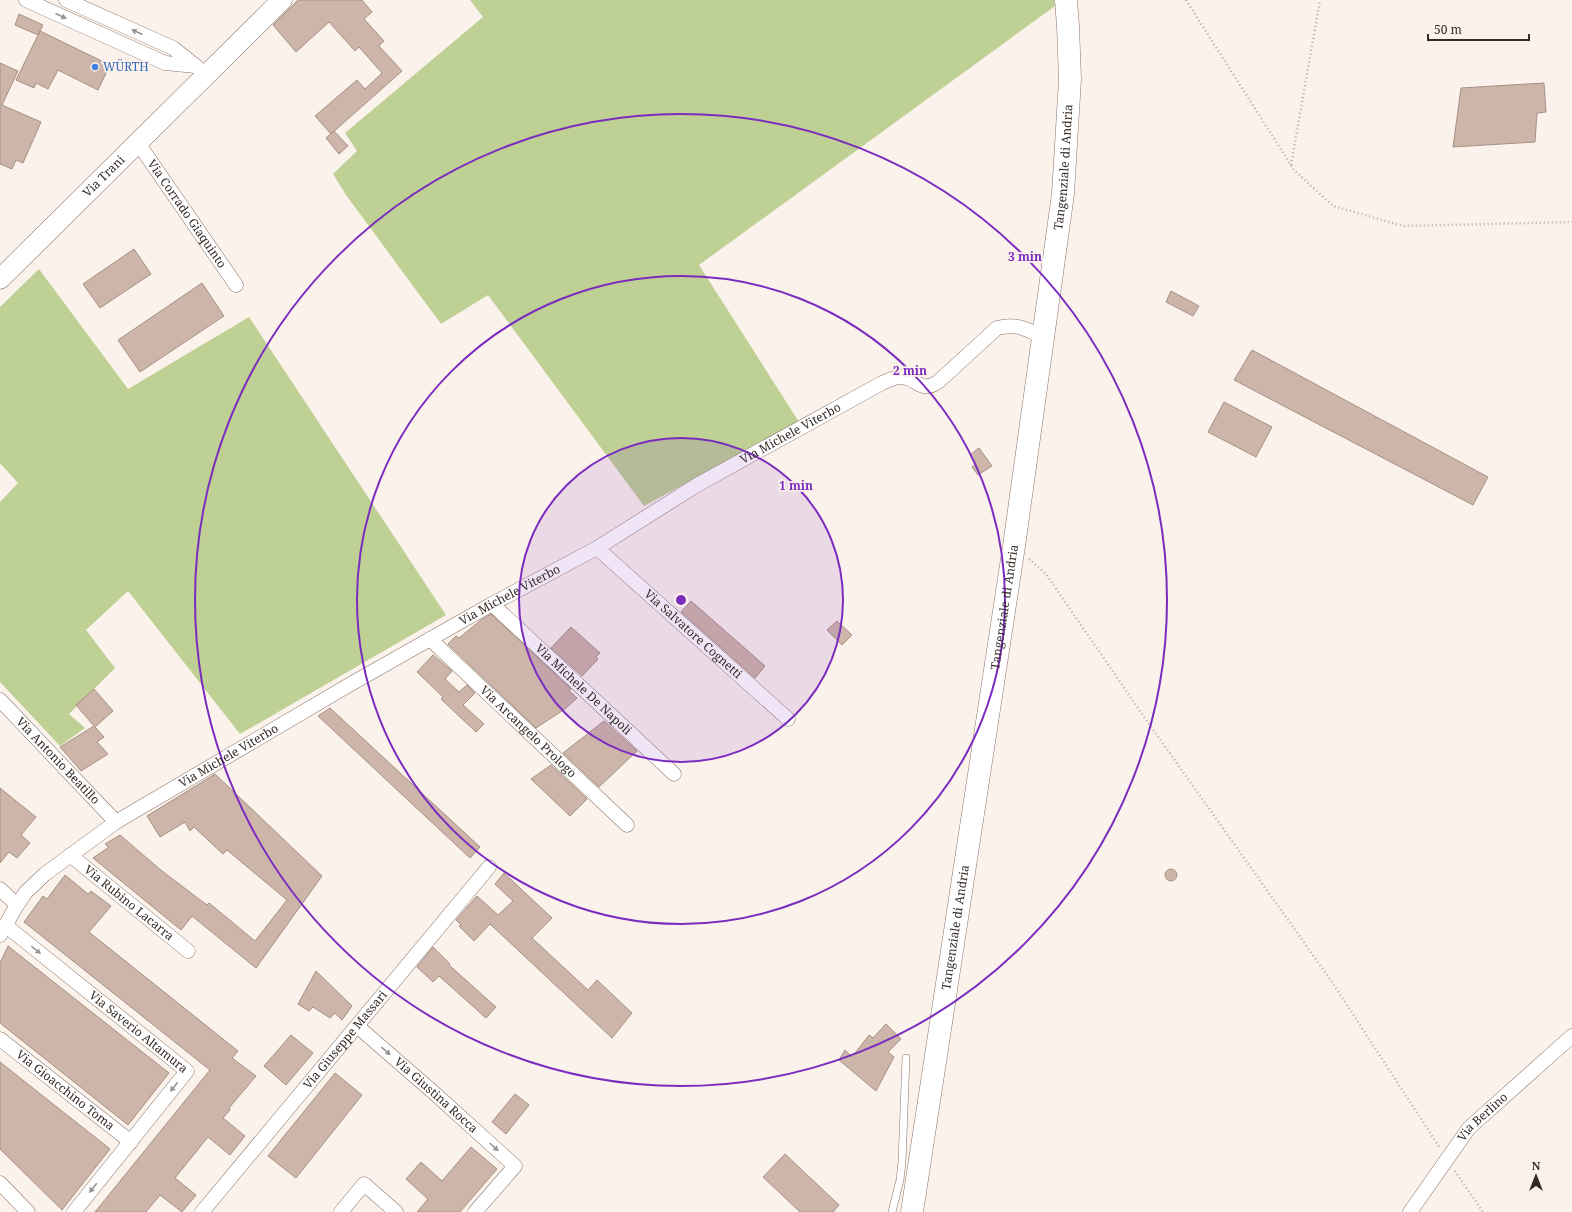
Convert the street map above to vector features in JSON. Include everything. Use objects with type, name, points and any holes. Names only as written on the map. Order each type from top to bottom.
[{"type":"main road","name":"Via Trani","points":[[0,279],[138,143],[202,70],[282,0]]},
{"type":"main road","name":"Tangenziale di Andria","points":[[912,1212],[909,1177],[1014,546],[1063,194],[1070,79],[1066,0]]},
{"type":"street","points":[[26,0],[165,63],[202,70]]},
{"type":"street","points":[[66,0],[173,48],[202,70]]},
{"type":"street","name":"Via Corrado Giaquinto","points":[[138,143],[236,285]]},
{"type":"street","name":"Via Michele Viterbo","points":[[3,930],[26,892],[45,874],[116,822],[430,639],[597,548],[697,485],[882,383],[898,377],[905,378],[922,386],[931,387],[997,328],[1008,325],[1019,326],[1044,337]]},
{"type":"street","name":"Via Salvatore Cognetti","points":[[597,548],[788,720]]},
{"type":"street","name":"Via Michele De Napoli","points":[[492,604],[674,774]]},
{"type":"street","name":"Via Arcangelo Prologo","points":[[430,639],[626,825]]},
{"type":"street","name":"Via Antonio Beatillo","points":[[0,700],[116,822]]},
{"type":"street","name":"Via Rubino Lacarra","points":[[70,855],[188,951]]},
{"type":"street","name":"Via Giuseppe Massari","points":[[202,1212],[490,867]]},
{"type":"street","points":[[0,889],[17,905]]},
{"type":"street","name":"Via Saverio Altamura","points":[[3,930],[187,1071],[74,1212]]},
{"type":"street","name":"Via Giustina Rocca","points":[[357,1026],[515,1166],[475,1212]]},
{"type":"street","name":"Via Berlino","points":[[1410,1212],[1469,1128],[1572,1036]]},
{"type":"street","name":"Via Gioacchino Toma","points":[[0,1039],[131,1142]]},
{"type":"street","points":[[0,1183],[28,1212]]},
{"type":"street","points":[[341,1212],[364,1184],[396,1212]]},
{"type":"lane","points":[[892,1212],[909,1177],[902,1162],[906,1058]]},
{"type":"path","points":[[1186,0],[1291,166],[1333,206],[1403,226],[1572,222]]},
{"type":"path","points":[[1291,166],[1320,0]]},
{"type":"path","points":[[1014,546],[1046,574],[1142,714],[1332,982],[1483,1212]]},
{"type":"green space","points":[[470,0],[1054,0],[1055,6],[699,265],[799,422],[644,506],[488,295],[441,324],[346,195],[333,174],[357,151],[345,133],[483,17]]},
{"type":"green space","points":[[39,269],[128,389],[249,317],[446,615],[240,734],[128,591],[86,630],[115,668],[69,714],[85,728],[60,746],[0,682],[0,502],[18,483],[0,463],[0,307]]},
{"type":"building","points":[[298,0],[362,0],[372,12],[364,19],[384,41],[379,46],[402,71],[331,134],[315,116],[357,80],[365,89],[382,73],[359,47],[355,51],[329,22],[296,52],[273,25]]},
{"type":"building","points":[[19,14],[43,25],[38,35],[15,25]]},
{"type":"building","points":[[40,31],[110,65],[98,90],[58,70],[48,89],[36,83],[34,88],[16,80]]},
{"type":"building","points":[[0,63],[18,71],[2,105],[41,122],[23,163],[16,160],[12,169],[0,164]]},
{"type":"building","points":[[1544,83],[1546,112],[1537,113],[1535,142],[1453,147],[1461,88]]},
{"type":"building","points":[[334,131],[348,146],[339,154],[326,138]]},
{"type":"building","points":[[134,249],[151,274],[100,308],[83,284]]},
{"type":"building","points":[[202,283],[224,316],[140,372],[118,340]]},
{"type":"building","points":[[1171,291],[1199,306],[1193,316],[1166,302]]},
{"type":"building","points":[[1252,350],[1488,477],[1473,505],[1234,380]]},
{"type":"building","points":[[1224,402],[1272,427],[1256,457],[1208,432]]},
{"type":"building","points":[[979,448],[992,466],[978,475],[972,467],[976,464],[970,455]]},
{"type":"building","points":[[691,601],[765,666],[755,678],[681,612]]},
{"type":"building","points":[[491,614],[571,689],[569,691],[577,698],[565,709],[536,728],[448,644],[456,636],[459,638]]},
{"type":"building","points":[[837,621],[852,635],[842,645],[827,630]]},
{"type":"building","points":[[571,627],[600,653],[596,657],[598,659],[582,676],[551,648]]},
{"type":"building","points":[[433,655],[452,671],[445,679],[459,692],[467,685],[475,693],[463,705],[484,724],[476,732],[441,699],[443,697],[417,672]]},
{"type":"building","points":[[94,689],[113,711],[95,727],[104,737],[97,742],[108,754],[81,771],[60,747],[94,726],[76,705]]},
{"type":"building","points":[[330,708],[480,847],[470,858],[318,716]]},
{"type":"building","points":[[604,721],[637,751],[599,787],[563,753]]},
{"type":"building","points":[[551,765],[587,799],[570,816],[531,779]]},
{"type":"building","points":[[215,774],[322,876],[256,968],[192,916],[181,930],[93,858],[109,847],[105,844],[120,835],[162,871],[207,905],[209,903],[255,941],[287,900],[227,850],[223,854],[194,827],[190,831],[185,822],[160,837],[147,816]]},
{"type":"building","points":[[0,788],[36,817],[21,835],[30,843],[17,858],[9,852],[0,863]]},
{"type":"building","points":[[1169,869],[1173,869],[1177,875],[1173,881],[1169,881],[1165,877],[1165,873]]},
{"type":"building","points":[[504,873],[552,918],[532,938],[588,990],[597,980],[632,1013],[612,1038],[490,924],[474,941],[459,926],[461,925],[456,920],[477,896],[498,915],[513,901],[495,884]]},
{"type":"building","points":[[65,875],[88,894],[91,891],[111,906],[89,932],[238,1051],[232,1058],[256,1076],[229,1108],[230,1110],[223,1118],[245,1136],[230,1155],[208,1137],[175,1178],[196,1195],[182,1212],[160,1195],[146,1212],[95,1212],[210,1070],[24,922],[43,896],[47,899]]},
{"type":"building","points":[[8,946],[169,1073],[128,1125],[0,1023],[0,963]]},
{"type":"building","points":[[433,947],[450,964],[449,965],[496,1007],[486,1018],[439,976],[433,982],[417,967]]},
{"type":"building","points":[[316,971],[352,1006],[342,1020],[335,1013],[330,1018],[313,1007],[309,1011],[298,1004]]},
{"type":"building","points":[[886,1024],[901,1039],[888,1052],[894,1057],[876,1091],[839,1060],[845,1050],[852,1057],[869,1035],[873,1038]]},
{"type":"building","points":[[291,1035],[313,1053],[286,1085],[264,1066]]},
{"type":"building","points":[[0,1062],[110,1149],[62,1210],[0,1149]]},
{"type":"building","points":[[335,1073],[362,1095],[296,1178],[268,1156]]},
{"type":"building","points":[[515,1094],[529,1105],[506,1134],[492,1122]]},
{"type":"building","points":[[471,1147],[497,1169],[460,1212],[417,1212],[428,1199],[406,1179],[421,1162],[442,1181]]},
{"type":"building","points":[[785,1154],[839,1205],[833,1212],[800,1212],[763,1177]]},
{"type":"place","name":"WÜRTH","points":[[95,67]]}]
